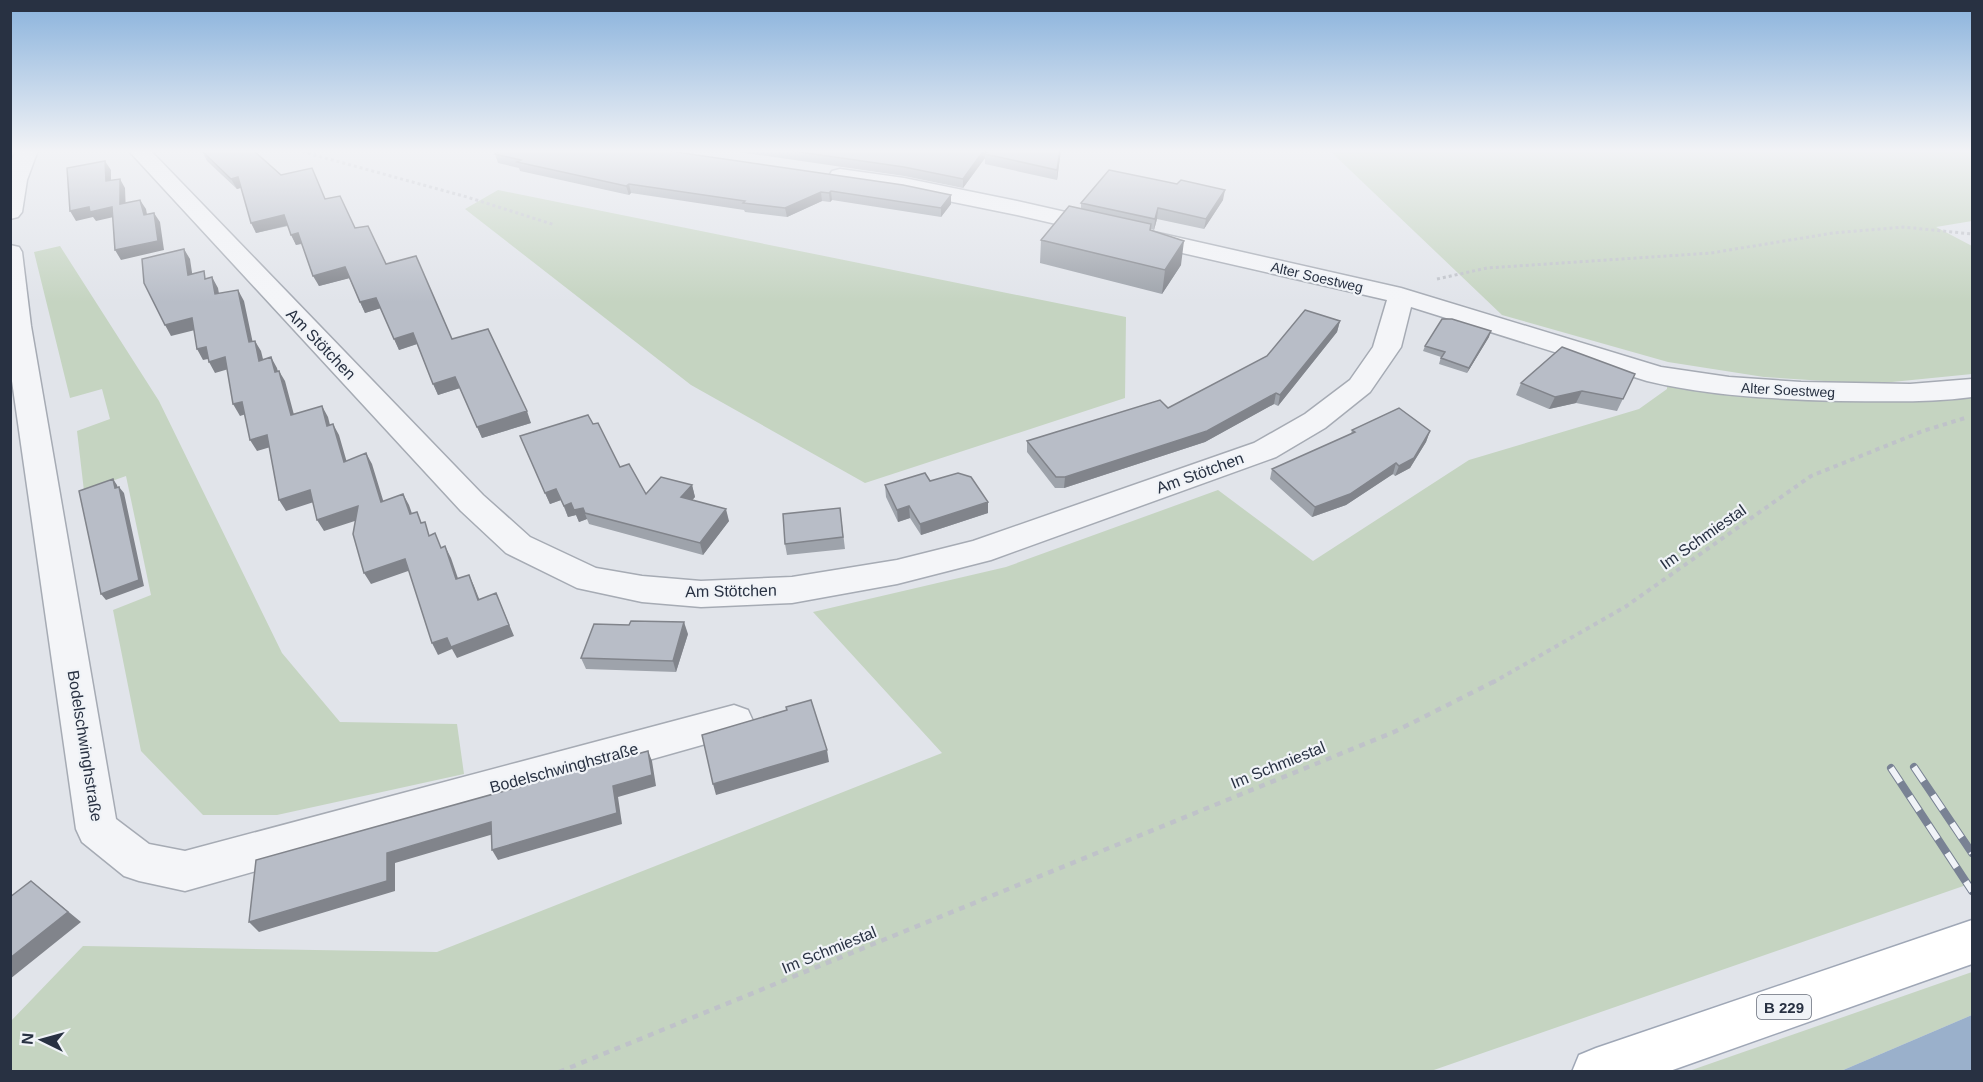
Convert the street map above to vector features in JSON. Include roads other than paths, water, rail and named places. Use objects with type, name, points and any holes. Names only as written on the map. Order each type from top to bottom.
[{"type":"main road","name":"B 229","points":[[1596,1071],[1972,942]]},
{"type":"street","name":"Am Stötchen","points":[[186,200],[472,504],[518,545],[589,579],[642,589],[700,594],[792,590],[897,572],[979,552],[1265,450],[1315,421],[1360,386],[1387,347],[1401,296]]},
{"type":"street","name":"Alter Soestweg","points":[[980,200],[1401,296],[1658,375],[1698,382],[1795,391],[1937,393],[1972,388]]},
{"type":"street","name":"Bodelschwinghstraße","points":[[10,252],[18,327],[97,829],[139,862],[184,871],[734,721]]},
{"type":"water","points":[[1972,1015],[1972,1071],[1841,1071]]},
{"type":"railway","points":[[1914,767],[1972,853]]},
{"type":"railway","points":[[1891,768],[1972,891]]}]
